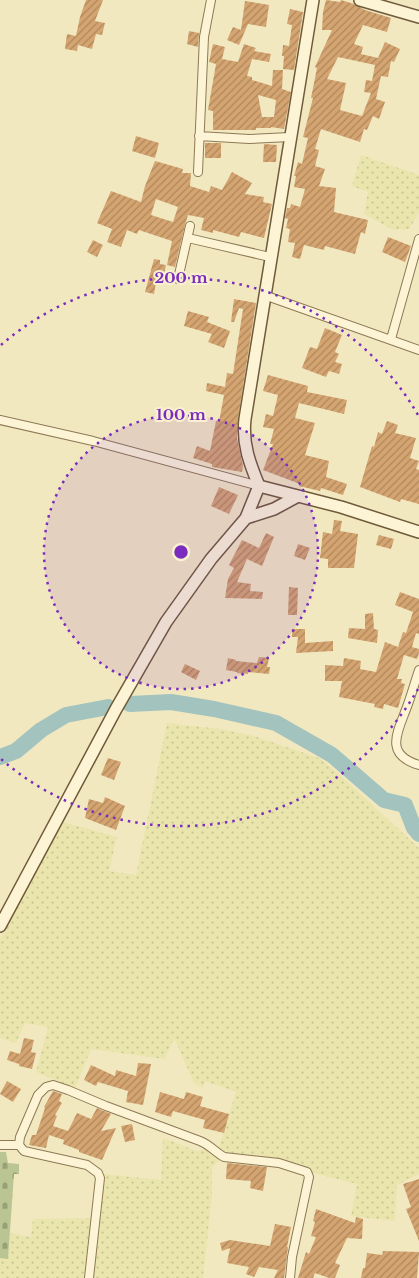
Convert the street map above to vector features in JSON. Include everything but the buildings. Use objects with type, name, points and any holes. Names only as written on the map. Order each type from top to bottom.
[{"type":"main road","points":[[0,926],[116,709],[166,622],[211,559],[246,518],[259,486],[250,463],[244,432],[270,257],[313,0]]},
{"type":"main road","points":[[360,0],[419,17]]},
{"type":"main road","points":[[259,486],[341,507],[419,532]]},
{"type":"main road","points":[[246,518],[274,509],[298,496]]},
{"type":"street","points":[[198,172],[204,37],[211,0]]},
{"type":"street","points":[[199,136],[249,139],[290,137]]},
{"type":"street","points":[[178,279],[190,226]]},
{"type":"street","points":[[188,238],[270,257]]},
{"type":"street","points":[[391,339],[419,239]]},
{"type":"street","points":[[264,295],[419,350]]},
{"type":"street","points":[[0,420],[93,441],[259,486]]},
{"type":"street","points":[[419,670],[396,735],[398,751],[403,758],[406,761],[419,765]]},
{"type":"street","points":[[89,1278],[100,1178],[98,1173],[87,1165],[24,1151],[19,1145],[20,1137],[38,1095],[46,1087],[53,1085],[208,1144],[224,1157],[279,1163],[307,1172],[309,1177],[292,1257],[290,1278]]},
{"type":"street","points":[[0,1145],[19,1145]]},
{"type":"shaded area","points":[[361,155],[419,175],[419,213],[409,229],[393,230],[364,214],[368,192],[352,186]]},
{"type":"shaded area","points":[[167,723],[220,729],[254,736],[319,758],[419,848],[419,1174],[397,1185],[395,1221],[351,1216],[357,1184],[317,1174],[285,1162],[227,1155],[212,1167],[212,1195],[203,1278],[0,1278],[0,1258],[8,1258],[10,1233],[31,1237],[33,1219],[101,1218],[104,1174],[161,1180],[163,1138],[197,1151],[219,1147],[236,1092],[205,1081],[203,1088],[194,1083],[174,1038],[165,1059],[91,1049],[75,1088],[36,1072],[48,1027],[25,1023],[16,1043],[0,1038],[0,939],[63,822],[117,837],[109,871],[136,875]]},
{"type":"green space","points":[[0,1152],[6,1152],[8,1163],[19,1164],[19,1174],[14,1174],[8,1259],[0,1258]]},
{"type":"waterway","points":[[130,704],[171,702],[214,709],[276,723],[332,755],[384,800],[405,805],[414,828],[419,834]]},
{"type":"waterway","points":[[0,757],[16,751],[41,730],[66,715],[108,707]]}]
